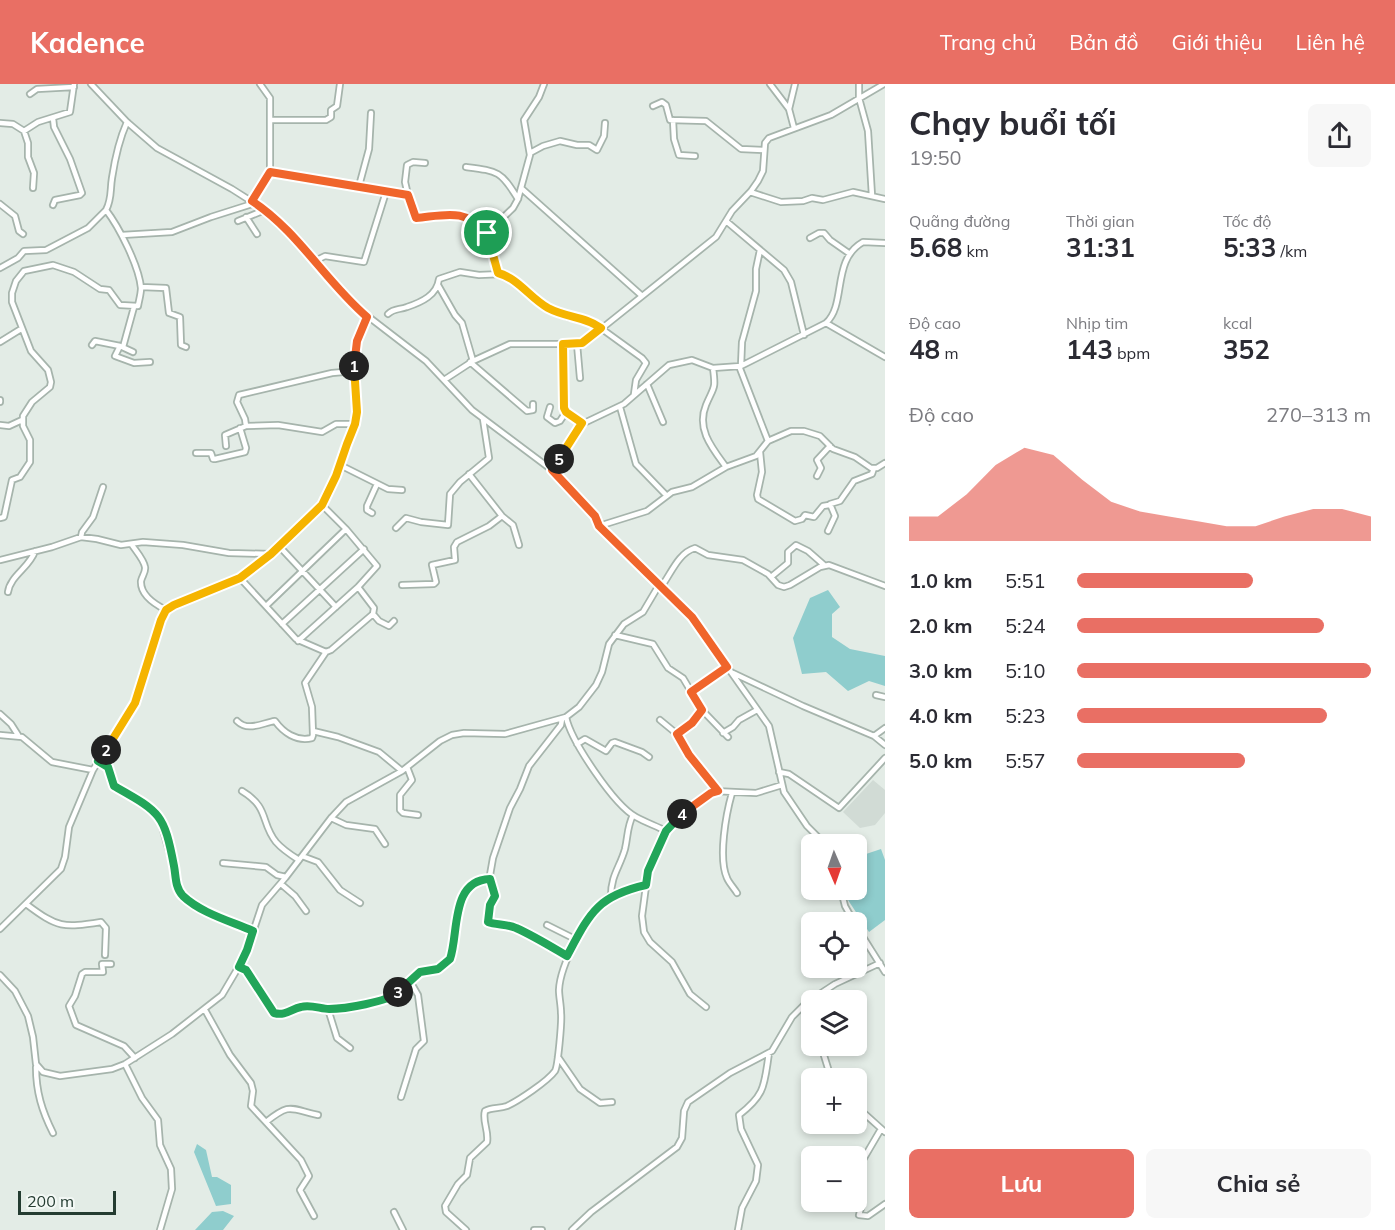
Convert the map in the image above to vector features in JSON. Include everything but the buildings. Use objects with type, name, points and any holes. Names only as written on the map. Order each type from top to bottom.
[{"type":"street","points":[[91,84],[159,150],[265,210],[283,226],[367,317],[420,356],[483,419],[552,470],[595,516],[599,526],[692,617],[771,729],[782,785],[794,808],[816,834]]},
{"type":"street","points":[[122,235],[172,232],[254,202],[270,172],[270,98],[260,84]]},
{"type":"street","points":[[270,120],[326,120],[332,117],[331,110],[337,106],[340,84]]},
{"type":"street","points":[[487,233],[513,208],[518,199],[530,153],[524,120],[539,97],[544,84]]},
{"type":"street","points":[[770,84],[789,109],[794,128]]},
{"type":"street","points":[[789,109],[795,84]]},
{"type":"street","points":[[859,84],[859,98],[868,131],[872,196]]},
{"type":"street","points":[[444,380],[472,361],[510,344],[578,344],[590,338],[641,295],[711,242],[732,211],[750,192],[763,171],[763,150],[769,138],[831,115],[884,84]]},
{"type":"street","points":[[24,131],[38,122],[70,112],[74,86],[36,87],[30,94]]},
{"type":"street","points":[[652,106],[664,103],[668,119],[706,122],[741,149],[763,150]]},
{"type":"street","points":[[358,186],[369,149],[371,113]]},
{"type":"street","points":[[53,118],[54,127],[70,159],[82,193],[55,200],[53,205]]},
{"type":"street","points":[[673,120],[674,139],[679,155],[695,156]]},
{"type":"street","points":[[0,268],[18,258],[24,250],[46,250],[88,228],[106,210],[111,199],[118,144],[128,122]]},
{"type":"street","points":[[0,123],[13,124],[24,131],[34,174],[33,188]]},
{"type":"street","points":[[530,153],[560,141],[589,145],[597,150],[604,136],[605,123]]},
{"type":"street","points":[[425,164],[413,162],[407,165],[405,182],[416,218],[464,215],[477,223],[487,233],[498,273]]},
{"type":"street","points":[[466,167],[501,175],[518,199]]},
{"type":"street","points":[[270,172],[408,195]]},
{"type":"street","points":[[521,188],[641,295]]},
{"type":"street","points":[[315,261],[325,256],[364,262],[386,192]]},
{"type":"street","points":[[750,192],[781,202],[803,201],[812,198],[823,200],[853,192],[885,199]]},
{"type":"street","points":[[0,204],[15,216],[19,231],[23,234]]},
{"type":"street","points":[[106,210],[122,235],[141,287],[138,306],[134,307],[122,347],[115,356],[134,363],[150,362]]},
{"type":"street","points":[[238,221],[265,210]]},
{"type":"street","points":[[246,218],[258,234]]},
{"type":"street","points":[[726,221],[784,270],[791,282],[804,335]]},
{"type":"street","points":[[810,238],[824,233],[850,254]]},
{"type":"street","points":[[552,470],[582,423],[620,406],[669,365],[697,360],[713,368],[740,366],[826,323],[838,292],[842,270],[850,254],[862,242],[885,243]]},
{"type":"street","points":[[760,250],[756,269],[756,291],[742,342],[740,366],[768,441]]},
{"type":"street","points":[[18,258],[24,271]]},
{"type":"street","points":[[0,518],[4,517],[11,482],[20,477],[29,464],[30,440],[22,420],[25,412],[32,402],[50,387],[51,382],[48,369],[31,351],[21,328],[11,298],[16,281],[24,271],[49,266],[63,267],[100,289],[109,290],[120,305],[134,307]]},
{"type":"street","points":[[388,314],[392,310],[407,307],[434,293],[439,279],[452,273],[482,275],[498,273],[515,281],[529,295],[549,309],[567,317],[588,320],[645,361],[645,366],[635,384],[634,394]]},
{"type":"street","points":[[438,285],[462,323],[472,361],[527,411],[532,411],[533,404]]},
{"type":"street","points":[[141,287],[166,288],[170,313],[180,317],[182,345],[186,347]]},
{"type":"street","points":[[0,929],[61,869],[69,826],[93,770],[135,703],[166,610],[240,578],[271,554],[322,505],[355,424],[357,412],[354,357],[357,341],[367,317]]},
{"type":"street","points":[[826,323],[885,357]]},
{"type":"street","points":[[0,342],[21,328]]},
{"type":"street","points":[[93,345],[94,341],[122,347],[133,352]]},
{"type":"street","points":[[563,344],[563,403],[566,412],[582,423]]},
{"type":"street","points":[[578,344],[580,378]]},
{"type":"street","points":[[713,368],[715,387],[706,405],[703,427],[709,443],[726,467]]},
{"type":"street","points":[[196,453],[211,453],[215,459],[245,453],[246,445],[237,402],[239,395],[332,373],[355,371]]},
{"type":"street","points":[[647,384],[663,422]]},
{"type":"street","points":[[620,406],[636,464],[667,496]]},
{"type":"street","points":[[550,407],[547,417],[555,423],[560,421],[566,412]]},
{"type":"street","points":[[396,528],[406,518],[448,525],[450,494],[469,474],[489,459],[483,419]]},
{"type":"street","points":[[0,425],[12,425],[22,420]]},
{"type":"street","points":[[226,446],[225,435],[243,427],[280,425],[292,429],[322,432],[336,424],[355,424]]},
{"type":"street","points":[[599,526],[644,512],[675,491],[696,486],[726,467],[756,456],[768,441],[791,431],[820,436],[836,451],[855,457],[874,468],[883,466]]},
{"type":"street","points":[[817,476],[821,468],[817,460],[830,446]]},
{"type":"street","points":[[760,452],[762,472],[758,499],[795,521],[802,519],[805,515],[816,517],[823,506],[840,501],[854,481],[872,474],[874,468]]},
{"type":"street","points":[[340,465],[388,489],[402,490]]},
{"type":"street","points":[[469,474],[502,516],[515,528],[519,545]]},
{"type":"street","points":[[372,513],[367,510],[367,506],[377,484]]},
{"type":"street","points":[[81,537],[93,517],[103,487]]},
{"type":"street","points":[[298,641],[358,587],[377,566],[322,505]]},
{"type":"street","points":[[828,531],[835,516],[829,505]]},
{"type":"street","points":[[402,585],[434,584],[436,582],[432,565],[454,560],[454,546],[457,542],[489,526],[502,516]]},
{"type":"street","points":[[266,606],[346,529]]},
{"type":"street","points":[[0,560],[81,537],[94,538],[117,545],[143,542],[183,545],[230,553],[271,554]]},
{"type":"street","points":[[132,545],[145,567],[141,581],[144,591],[153,603],[166,610]]},
{"type":"street","points":[[771,577],[788,562],[788,552],[796,545],[808,550],[824,565]]},
{"type":"street","points":[[279,546],[336,607]]},
{"type":"street","points":[[36,1065],[39,1070],[48,1075],[60,1076],[125,1064],[205,1010],[222,995],[239,967],[262,904],[281,884],[331,818],[350,799],[402,771],[440,741],[453,735],[505,734],[564,718],[579,707],[596,685],[602,672],[607,646],[624,624],[643,612],[678,561],[692,548],[708,555],[742,560],[771,577],[781,586],[787,587],[824,565],[833,565],[885,586]]},
{"type":"street","points":[[282,624],[364,549]]},
{"type":"street","points":[[8,592],[10,585],[29,564],[35,551]]},
{"type":"street","points":[[240,578],[298,641],[326,652]]},
{"type":"street","points":[[237,721],[245,726],[259,726],[275,721],[284,732],[307,740],[312,738],[312,707],[305,683],[326,652],[373,614],[374,608],[358,587]]},
{"type":"street","points":[[373,614],[385,625],[391,626],[394,621]]},
{"type":"street","points":[[615,635],[653,644],[666,665],[681,676],[702,710],[728,737]]},
{"type":"street","points":[[691,692],[729,670]]},
{"type":"street","points":[[729,670],[803,706],[874,736],[885,745]]},
{"type":"street","points":[[876,695],[885,697]]},
{"type":"street","points":[[677,734],[692,723],[702,710]]},
{"type":"street","points":[[723,733],[733,727],[738,720],[757,710]]},
{"type":"street","points":[[0,714],[11,724],[18,735],[52,762],[93,770]]},
{"type":"street","points":[[564,718],[569,730],[610,790],[633,815],[666,831]]},
{"type":"street","points":[[564,718],[529,766],[510,808],[493,858],[490,879],[495,896],[490,905],[488,922],[516,927],[567,956]]},
{"type":"street","points":[[660,720],[677,734],[689,755],[718,791]]},
{"type":"street","points":[[874,736],[885,728]]},
{"type":"street","points":[[313,731],[338,737],[379,752],[402,771]]},
{"type":"street","points":[[0,735],[18,735]]},
{"type":"street","points":[[578,744],[585,739],[606,751],[615,742],[649,757]]},
{"type":"street","points":[[779,772],[789,774],[839,808],[885,758]]},
{"type":"street","points":[[98,761],[108,767],[114,786],[145,803],[162,820],[176,884],[182,895],[204,910],[253,931]]},
{"type":"street","points":[[407,767],[412,780],[400,795],[400,810],[403,813],[418,815]]},
{"type":"street","points":[[706,1007],[694,998],[672,962],[647,937],[642,921],[648,871],[666,831],[691,806],[711,793],[718,791],[756,793],[782,785]]},
{"type":"street","points":[[242,791],[259,805],[276,843],[300,858],[318,862],[340,890],[360,903]]},
{"type":"street","points":[[732,793],[723,848],[727,878],[737,893]]},
{"type":"street","points":[[611,896],[612,881],[624,850],[627,829],[633,815]]},
{"type":"street","points":[[331,818],[344,824],[375,829],[385,844]]},
{"type":"street","points":[[223,863],[266,867],[275,874],[286,877]]},
{"type":"street","points":[[239,967],[246,970],[274,1013],[286,1014],[304,1006],[328,1009],[356,1006],[389,998],[422,970],[438,969],[450,959],[461,898],[477,881],[490,879]]},
{"type":"street","points":[[281,884],[295,896],[306,911]]},
{"type":"street","points":[[466,1230],[447,1212],[445,1206],[458,1184],[467,1175],[470,1158],[487,1142],[488,1134],[483,1117],[485,1111],[507,1106],[549,1078],[555,1070],[561,1015],[559,989],[567,956],[589,917],[601,903],[611,896],[646,885]]},
{"type":"street","points":[[26,904],[56,924],[75,926],[101,922],[106,928],[105,955]]},
{"type":"street","points":[[547,925],[577,940]]},
{"type":"street","points":[[867,943],[885,972]]},
{"type":"street","points":[[572,1230],[591,1212],[677,1147],[682,1138],[684,1111],[688,1102],[730,1073],[769,1053],[801,1007],[829,988],[880,963]]},
{"type":"street","points":[[111,964],[102,964],[103,972],[82,974],[69,1006],[76,1025],[124,1046],[135,1058]]},
{"type":"street","points":[[0,975],[15,991],[28,1016],[33,1037],[36,1089],[53,1134]]},
{"type":"street","points":[[401,1097],[416,1049],[424,1041],[418,995],[410,981]]},
{"type":"street","points":[[328,1009],[337,1038],[350,1048]]},
{"type":"street","points":[[205,1010],[230,1055],[251,1083],[253,1091],[251,1106],[302,1160],[309,1174],[307,1182],[300,1187],[300,1190],[314,1216]]},
{"type":"street","points":[[738,1230],[742,1208],[756,1181],[758,1166],[741,1130],[739,1115],[758,1098],[763,1090],[769,1053]]},
{"type":"street","points":[[558,1057],[580,1089],[600,1103],[612,1102]]},
{"type":"street","points":[[125,1064],[142,1098],[158,1119],[160,1145],[171,1169],[172,1189],[161,1220],[160,1230]]},
{"type":"street","points":[[266,1122],[288,1108],[318,1115]]},
{"type":"street","points":[[867,1116],[883,1131],[857,1170],[863,1197],[859,1215],[868,1216],[885,1204]]},
{"type":"street","points":[[394,1212],[403,1230]]},
{"type":"street","points":[[534,1230],[542,1230]]},
{"type":"shaded area","points":[[873,780],[885,790],[885,813],[875,825],[860,828],[843,812]]},
{"type":"water","points":[[828,590],[840,607],[832,614],[832,637],[850,649],[885,656],[885,686],[869,681],[848,691],[826,672],[802,674],[793,638],[810,598]]},
{"type":"water","points":[[881,849],[885,860],[885,920],[869,932],[867,912],[856,912],[848,900],[867,900],[867,854]]},
{"type":"water","points":[[197,1144],[206,1150],[212,1177],[217,1177],[231,1185],[231,1204],[216,1206],[194,1152]]},
{"type":"water","points":[[223,1211],[234,1216],[223,1230],[195,1230],[212,1212]]},
{"type":"route","points":[[270,172],[408,195],[416,218],[464,215],[487,233],[498,273],[515,281],[529,295],[549,309],[567,317],[591,321],[601,328],[582,343],[563,344],[564,408],[582,423],[552,470],[595,516],[599,526],[692,617],[727,667],[691,692],[702,710],[692,723],[677,734],[689,755],[718,791],[714,791],[691,806],[667,829],[648,871],[646,885],[611,896],[601,903],[587,920],[567,956],[516,927],[490,924],[487,921],[490,905],[495,896],[490,879],[482,879],[477,881],[461,898],[457,911],[451,958],[440,968],[422,970],[389,998],[356,1006],[332,1009],[304,1006],[286,1014],[274,1013],[246,970],[239,967],[253,931],[204,910],[182,895],[176,884],[162,820],[145,803],[114,786],[108,767],[98,761],[135,703],[166,610],[240,578],[271,554],[322,505],[336,476],[357,418],[354,357],[357,341],[367,317],[283,226],[252,201],[270,172]]}]
